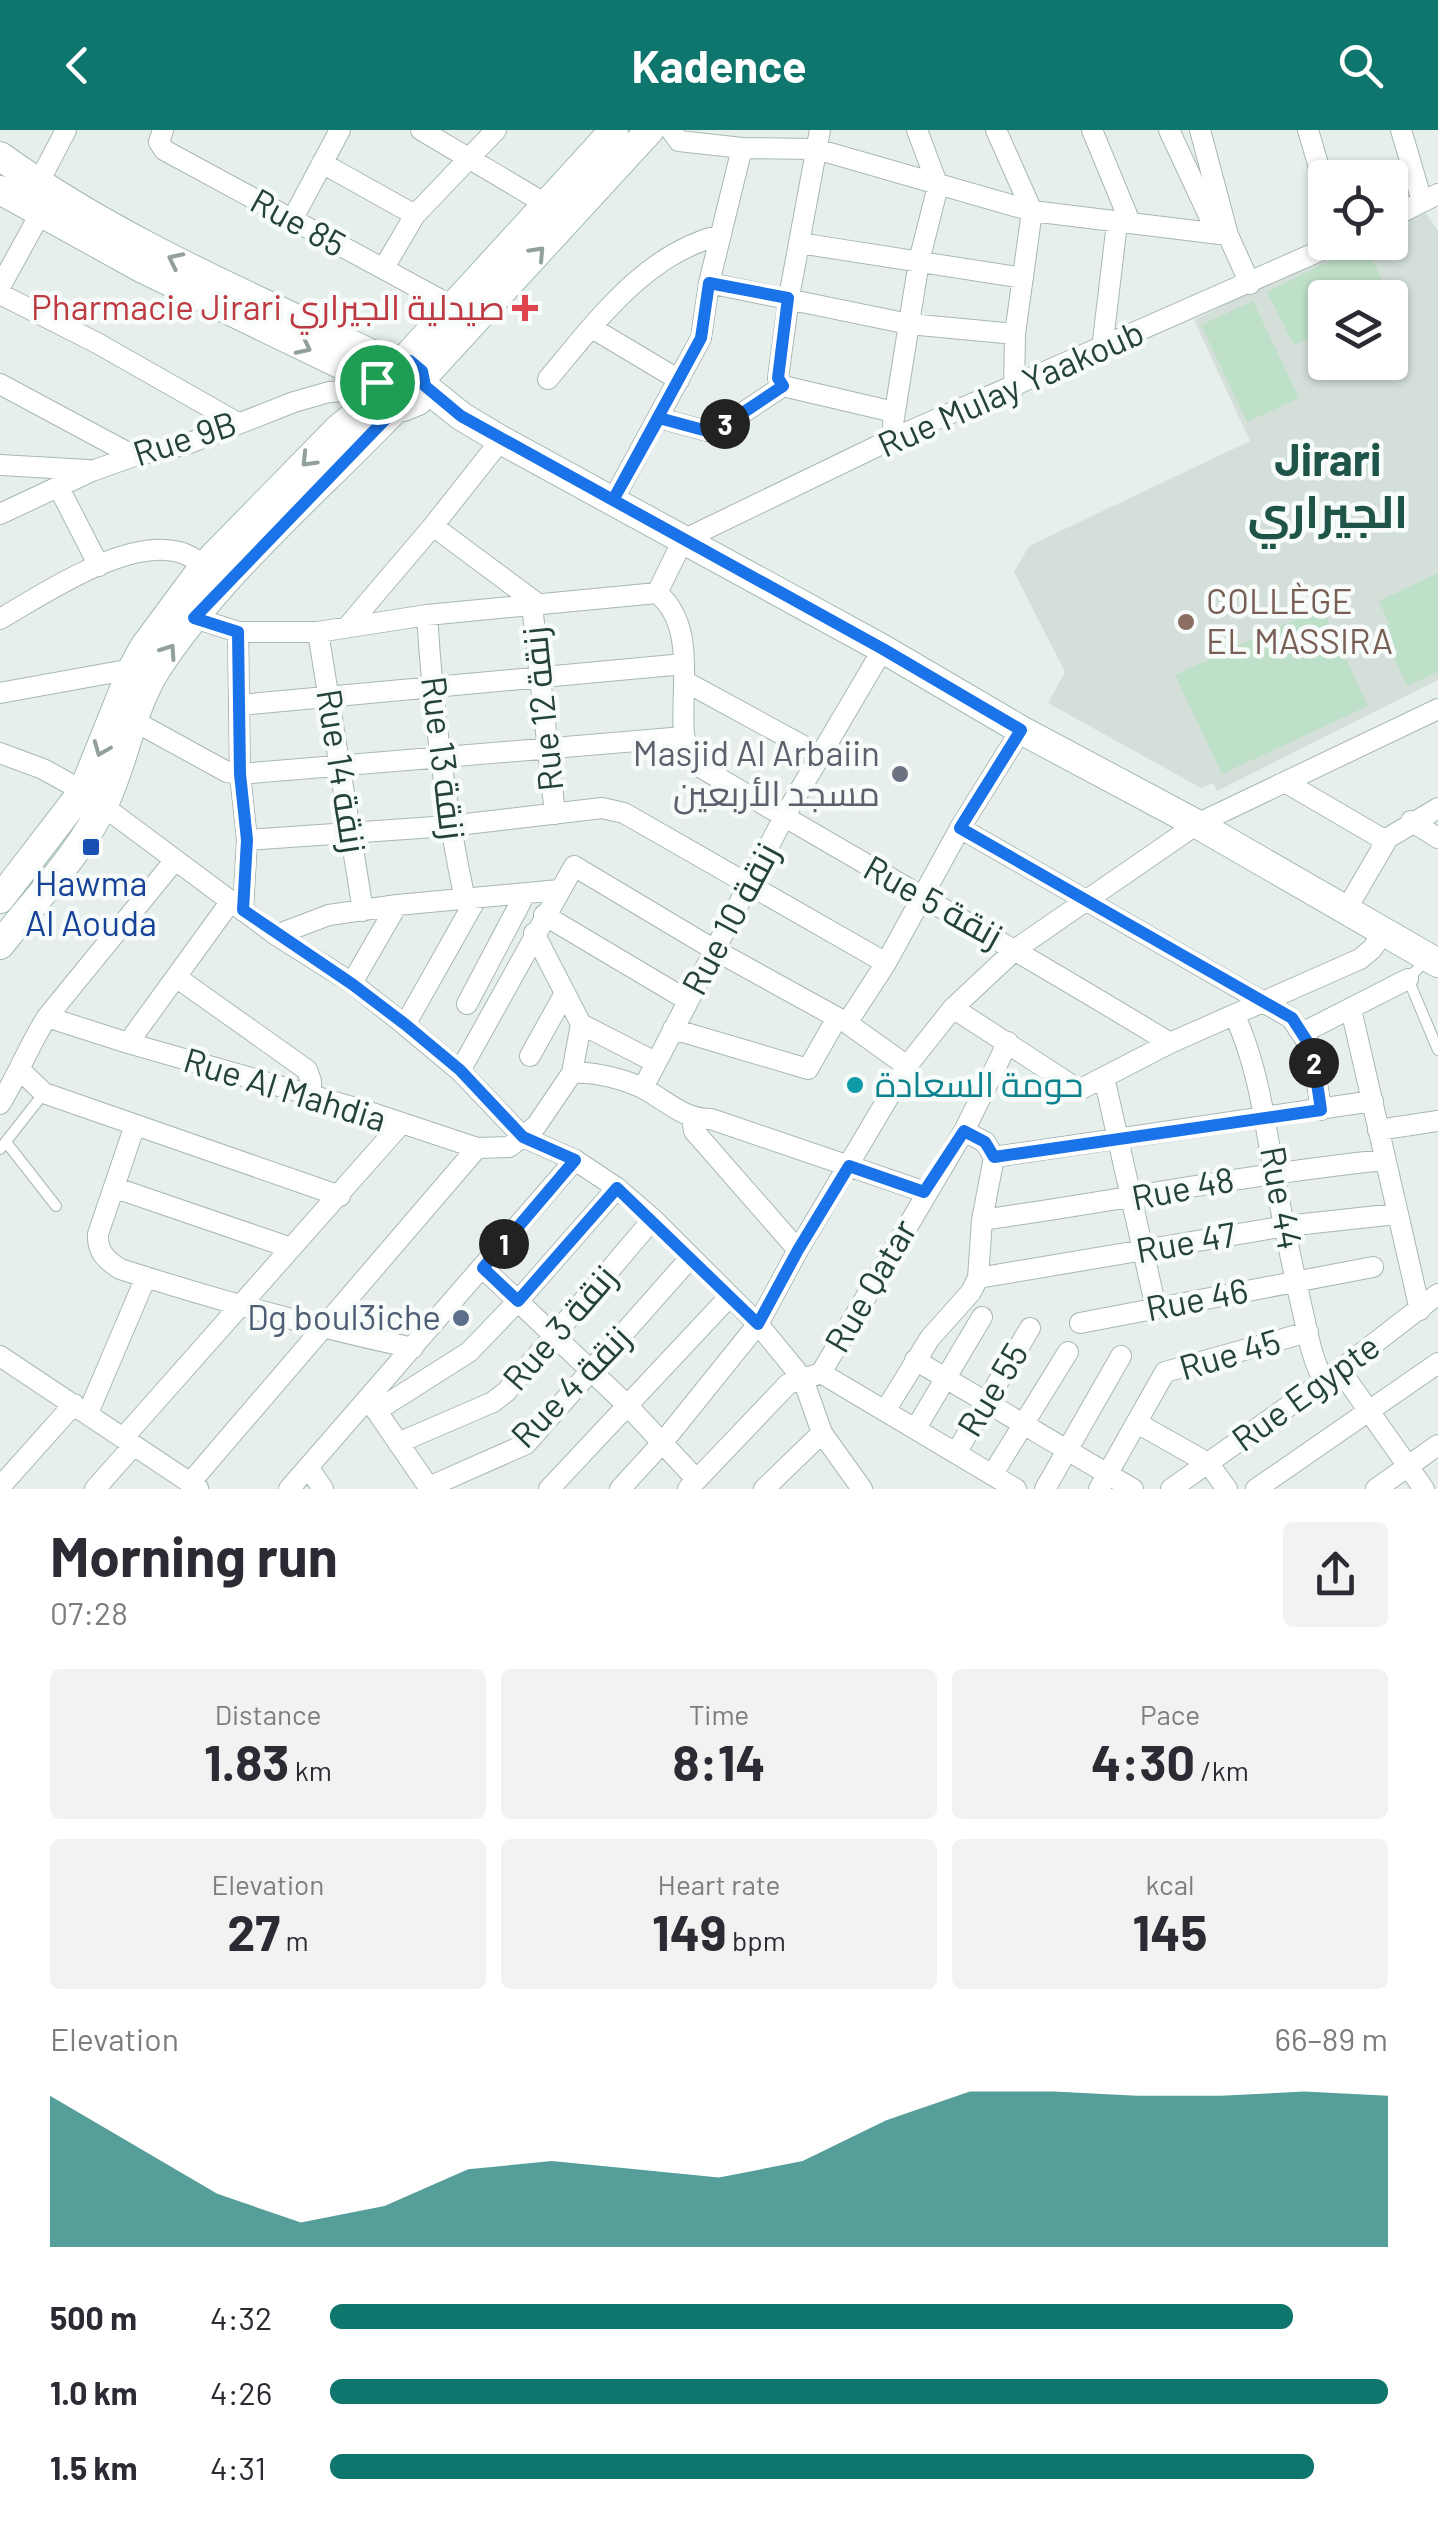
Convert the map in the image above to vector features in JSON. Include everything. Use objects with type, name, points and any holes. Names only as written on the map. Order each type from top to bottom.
[{"type":"main road","points":[[0,944],[72,853],[93,800],[132,669],[144,647],[214,575],[338,429],[399,384],[558,212],[614,130]]},
{"type":"main road","points":[[399,384],[452,306],[650,130]]},
{"type":"main road","points":[[0,156],[35,201]]},
{"type":"main road","points":[[0,190],[35,201],[143,270],[399,384],[461,416],[883,649],[1021,730],[1197,824],[1433,960]]},
{"type":"main road","points":[[0,899],[93,800],[136,722],[154,674],[194,618],[214,575]]},
{"type":"street","points":[[66,130],[0,290],[236,422]]},
{"type":"street","name":"Rue 85","points":[[163,130],[159,142],[164,150],[452,306]]},
{"type":"street","points":[[292,220],[340,130]]},
{"type":"street","points":[[420,130],[558,212]]},
{"type":"street","points":[[389,259],[416,214],[496,130]]},
{"type":"street","points":[[671,130],[679,141],[742,148],[818,140],[938,186],[1032,211],[1222,234]]},
{"type":"street","points":[[892,439],[920,261],[938,186],[917,130]]},
{"type":"street","points":[[996,130],[1032,211],[1014,334],[1014,388]]},
{"type":"street","points":[[1092,130],[1124,222],[1102,349]]},
{"type":"street","points":[[1169,130],[1250,284]]},
{"type":"street","points":[[1200,130],[1222,234]]},
{"type":"street","points":[[1308,130],[1317,160]]},
{"type":"street","points":[[1401,130],[1430,198]]},
{"type":"street","points":[[659,418],[707,431],[726,424],[781,382],[788,298],[818,140]]},
{"type":"street","points":[[613,500],[701,338],[709,283],[742,148]]},
{"type":"street","points":[[322,163],[416,214]]},
{"type":"street","points":[[548,379],[658,261],[697,241],[721,235]]},
{"type":"street","points":[[799,243],[1023,278]]},
{"type":"street","name":"Rue Mulay Yaakoub","points":[[684,540],[892,439],[1308,257]]},
{"type":"street","points":[[709,283],[909,324],[1014,334]]},
{"type":"street","points":[[592,328],[679,380]]},
{"type":"street","points":[[781,382],[894,412]]},
{"type":"street","points":[[0,384],[134,456]]},
{"type":"street","name":"Rue 9B","points":[[0,514],[92,470],[187,444],[236,422],[329,392],[399,384]]},
{"type":"street","points":[[348,626],[501,440]]},
{"type":"street","points":[[0,466],[92,470]]},
{"type":"street","points":[[59,488],[99,566]]},
{"type":"street","points":[[434,526],[535,604]]},
{"type":"street","points":[[657,593],[684,540]]},
{"type":"street","points":[[0,619],[99,566],[140,551],[177,551],[214,575]]},
{"type":"street","points":[[194,618],[238,632],[318,632],[427,615],[657,593]]},
{"type":"street","points":[[136,722],[227,772],[240,774],[684,737],[685,673],[676,612],[657,593]]},
{"type":"street","name":"Rue 12 زنقة","points":[[535,604],[555,814]]},
{"type":"street","name":"Rue 13 زنقة","points":[[427,615],[449,826],[470,899]]},
{"type":"street","points":[[128,1044],[176,977],[237,906],[247,840],[240,774],[238,632]]},
{"type":"street","name":"Rue 14 زنقة","points":[[318,632],[364,911]]},
{"type":"street","name":"Rue 10 زنقة","points":[[643,1088],[784,817],[883,649]]},
{"type":"street","points":[[0,693],[132,669]]},
{"type":"street","points":[[240,705],[539,677],[685,673],[820,755]]},
{"type":"street","points":[[620,1489],[758,1324],[907,1066],[952,1008],[1016,949],[1197,824],[1438,709]]},
{"type":"street","points":[[673,1028],[808,1070],[886,963],[920,897],[1021,730]]},
{"type":"street","name":"Rue 5 زنقة","points":[[684,737],[695,764],[1016,949],[1170,1044]]},
{"type":"street","points":[[0,753],[43,768],[93,800],[276,936],[352,984],[406,1025],[460,1070],[523,1137],[575,1160],[617,1188],[653,1219],[812,1376],[916,1428],[1016,1489]]},
{"type":"street","points":[[1286,782],[1386,840]]},
{"type":"street","points":[[247,840],[449,826],[602,808],[624,813],[886,963]]},
{"type":"street","points":[[1346,910],[1386,840],[1411,821],[1438,808]]},
{"type":"street","points":[[1411,821],[1438,838]]},
{"type":"street","points":[[960,828],[1292,1018],[1312,1049],[1321,1110]]},
{"type":"street","points":[[0,1104],[47,1016],[174,860]]},
{"type":"street","points":[[460,1070],[574,866],[842,1021],[907,1066]]},
{"type":"street","points":[[276,936],[329,914],[559,890]]},
{"type":"street","points":[[467,1004],[525,894]]},
{"type":"street","points":[[406,1025],[470,899]]},
{"type":"street","points":[[352,984],[396,905]]},
{"type":"street","points":[[0,1356],[129,1441],[187,1485],[477,1148],[509,1147],[523,1137],[536,1126],[572,1073],[580,1024],[539,924]]},
{"type":"street","points":[[539,924],[688,1000]]},
{"type":"street","points":[[952,1008],[1079,1090],[1170,1044],[1360,959],[1384,932]]},
{"type":"street","points":[[176,977],[307,1070],[311,1095]]},
{"type":"street","points":[[1302,1033],[1408,979]]},
{"type":"street","points":[[530,1056],[564,992]]},
{"type":"street","points":[[1351,1009],[1420,1310]]},
{"type":"street","name":"Rue Al Mahdia","points":[[47,1016],[477,1148]]},
{"type":"street","name":"Rue 44","points":[[1235,1016],[1250,1049],[1266,1118],[1316,1368],[1332,1375],[1367,1412],[1424,1489]]},
{"type":"street","points":[[580,1024],[655,1062]]},
{"type":"street","name":"Rue Qatar","points":[[812,1376],[964,1131],[1008,1042]]},
{"type":"street","points":[[21,1071],[44,1093],[340,1196]]},
{"type":"street","points":[[572,1073],[583,1072],[643,1088],[692,1119],[712,1119],[924,1192]]},
{"type":"street","points":[[1104,1076],[1156,1308]]},
{"type":"street","points":[[994,1157],[1373,1101]]},
{"type":"street","points":[[692,1119],[694,1131],[798,1250]]},
{"type":"street","points":[[1378,1130],[1438,1121]]},
{"type":"street","points":[[95,1489],[129,1441],[291,1248],[402,1124]]},
{"type":"street","points":[[135,1125],[98,1234],[99,1250],[120,1269],[322,1329],[413,1348]]},
{"type":"street","points":[[884,1411],[930,1338],[971,1292],[978,1278],[982,1220],[994,1157],[985,1142],[964,1131]]},
{"type":"street","points":[[289,1489],[372,1405],[413,1348],[575,1160]]},
{"type":"street","name":"Rue 48","points":[[982,1220],[1130,1199],[1274,1172],[1384,1160]]},
{"type":"street","points":[[116,1188],[291,1248]]},
{"type":"street","points":[[372,1405],[454,1364],[518,1301],[617,1188]]},
{"type":"street","name":"Rue 47","points":[[978,1278],[1286,1226],[1396,1214]]},
{"type":"street","name":"Rue 3 زنقة","points":[[398,1443],[494,1402],[506,1392],[653,1219]]},
{"type":"street","name":"Rue 4 زنقة","points":[[403,1489],[427,1484],[522,1448],[691,1257]]},
{"type":"street","name":"Rue 46","points":[[1080,1322],[1374,1267]]},
{"type":"street","points":[[483,1268],[663,1442],[692,1484],[788,1384],[812,1376]]},
{"type":"street","points":[[0,1487],[81,1408],[146,1277]]},
{"type":"street","name":"Rue Egypte","points":[[1171,1489],[1438,1294]]},
{"type":"street","points":[[549,1489],[730,1296]]},
{"type":"street","points":[[916,1428],[982,1318]]},
{"type":"street","name":"Rue 55","points":[[956,1453],[1030,1328]]},
{"type":"street","name":"Rue 45","points":[[1104,1481],[1166,1372],[1308,1332]]},
{"type":"street","points":[[992,1475],[1068,1352]]},
{"type":"street","points":[[1046,1489],[1121,1356]]},
{"type":"street","points":[[915,1360],[1067,1450],[1104,1481],[1134,1489]]},
{"type":"street","points":[[1256,1489],[1438,1363]]},
{"type":"street","points":[[812,1376],[806,1394],[822,1433],[859,1488]]},
{"type":"street","points":[[372,1405],[427,1484]]},
{"type":"street","points":[[1137,1423],[1208,1463],[1227,1489]]},
{"type":"street","points":[[764,1489],[822,1433]]},
{"type":"street","points":[[1376,1489],[1438,1446]]},
{"type":"street","points":[[308,1467],[323,1489]]},
{"type":"lane","points":[[1433,960],[1408,979],[1438,1050]]},
{"type":"lane","points":[[44,1093],[3,1146],[56,1206]]},
{"type":"shaded area","points":[[1422,207],[1438,231],[1438,680],[1217,791],[1213,783],[1201,788],[1048,703],[1065,672],[1014,572],[1029,546],[1250,441],[1194,320],[1316,260],[1408,260],[1408,214]]},
{"type":"green space","points":[[1332,260],[1372,260],[1382,280],[1308,280],[1308,338],[1294,345],[1267,292]]},
{"type":"green space","points":[[1253,301],[1299,398],[1247,422],[1201,325]]},
{"type":"green space","points":[[1438,573],[1438,672],[1407,686],[1381,628],[1389,624],[1379,601]]},
{"type":"green space","points":[[1322,607],[1368,706],[1222,774],[1175,675]]},
{"type":"place","name":"Pharmacie Jirari صيدلية الجيراري","points":[[525,308]]},
{"type":"place","name":"COLLÈGE EL MASSIRA","points":[[1186,622]]},
{"type":"place","name":"Masjid Al Arbaiin مسجد الأربعين","points":[[900,774]]},
{"type":"place","name":"Hawma Al Aouda","points":[[91,847]]},
{"type":"place","name":"حومة السعادة","points":[[855,1085]]},
{"type":"place","name":"Dg boul3iche","points":[[461,1318]]},
{"type":"district","name":"Jirari الجيراري","points":[[1328,486]]},
{"type":"route","points":[[377,382],[379,372],[390,362],[410,361],[422,371],[425,386],[461,416],[613,500],[701,338],[709,283],[788,298],[778,378],[783,386],[726,424],[707,431],[659,418],[613,500],[1021,730],[960,828],[1292,1018],[1312,1049],[1321,1110],[994,1157],[985,1142],[964,1131],[924,1192],[849,1166],[758,1324],[617,1188],[518,1301],[483,1268],[575,1160],[523,1137],[460,1070],[406,1025],[243,910],[247,840],[240,774],[238,632],[194,618],[397,407],[383,399],[377,382]]}]
